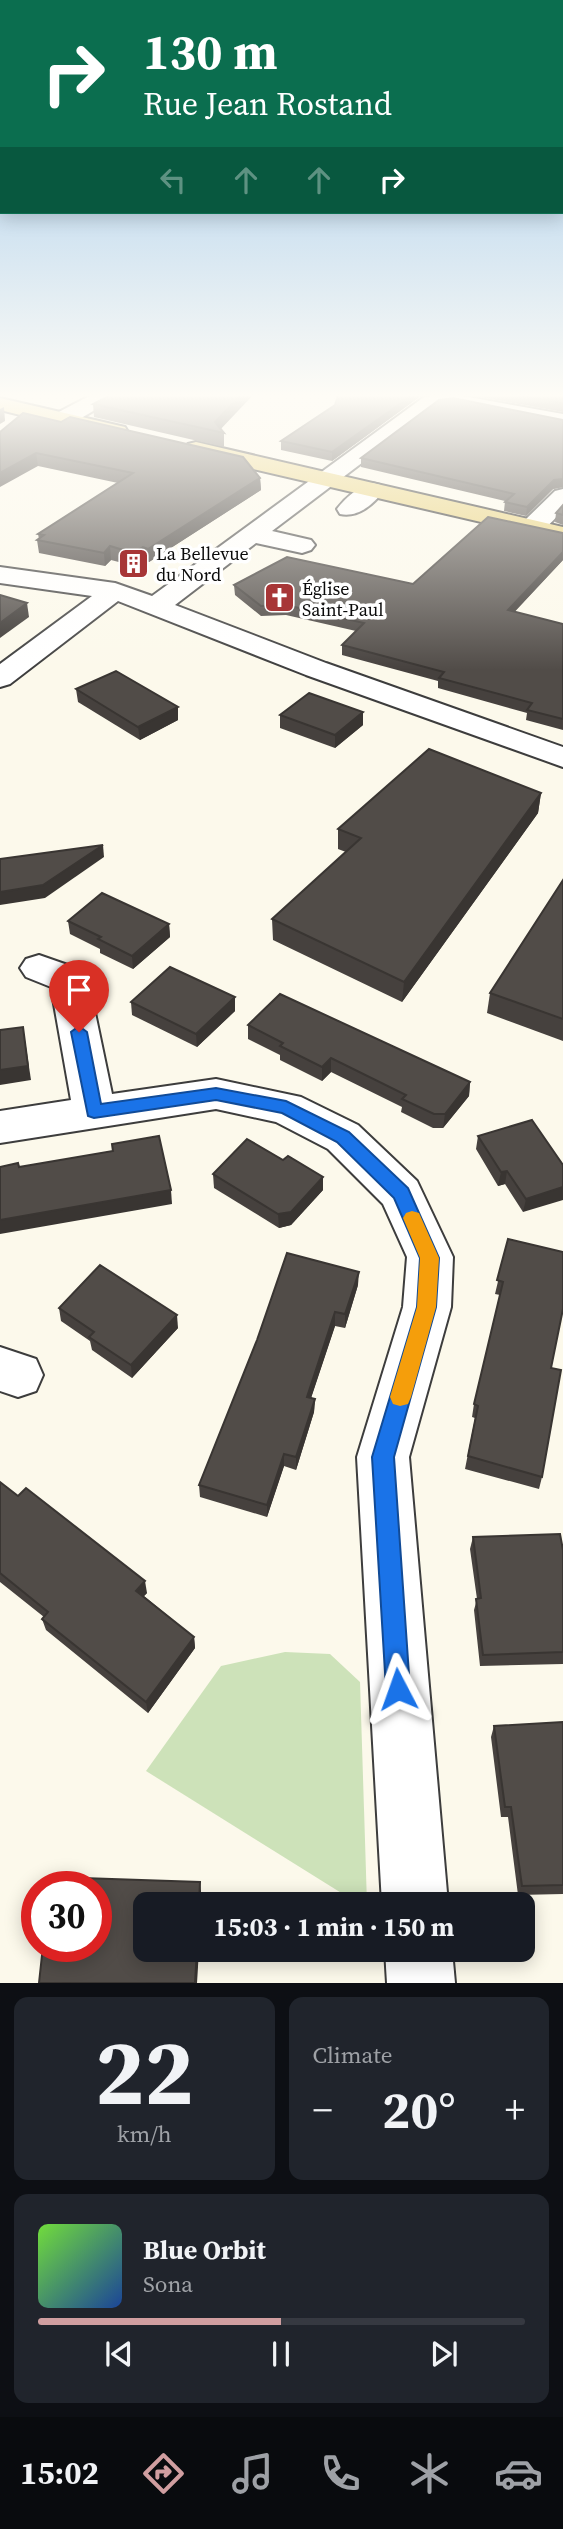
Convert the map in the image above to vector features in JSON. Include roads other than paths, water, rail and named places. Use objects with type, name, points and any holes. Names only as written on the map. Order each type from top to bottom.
[{"type":"main road","points":[[354,486],[563,534]]},
{"type":"street","points":[[157,605],[318,486]]},
{"type":"street","points":[[349,509],[372,490]]},
{"type":"street","points":[[533,526],[563,496]]},
{"type":"street","points":[[253,535],[302,545]]},
{"type":"street","points":[[0,575],[115,591],[157,605],[316,669],[563,758]]},
{"type":"street","points":[[0,678],[115,591]]},
{"type":"street","points":[[39,968],[69,979],[94,1111]]},
{"type":"street","points":[[0,1126],[216,1094],[286,1108],[343,1137],[401,1193],[430,1258],[426,1307],[383,1457],[414,1892]]},
{"type":"street","points":[[420,1962],[421,1983]]},
{"type":"place","name":"La Bellevue du Nord","points":[[133,563]]},
{"type":"place","name":"Église Saint-Paul","points":[[279,598]]}]
